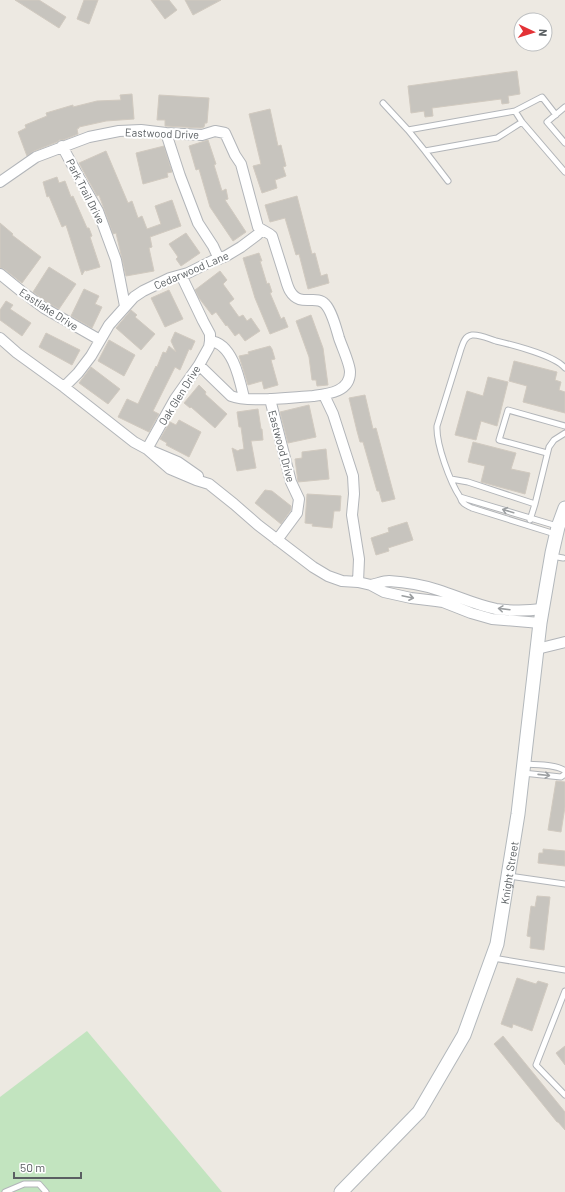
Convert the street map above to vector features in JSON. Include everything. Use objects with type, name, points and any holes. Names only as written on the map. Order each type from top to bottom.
[{"type":"street","name":"Eastwood Drive","points":[[0,182],[36,157],[89,137],[119,131],[141,130],[202,135],[215,131],[225,133],[235,155],[241,164],[258,227],[268,232],[272,236],[290,292],[295,297],[302,300],[319,300],[324,302],[334,322],[350,373],[343,388],[337,392],[324,395],[270,399],[291,482],[299,499],[297,514],[277,540]]},
{"type":"street","points":[[166,133],[198,224],[213,246],[219,259]]},
{"type":"street","name":"Park Trail Drive","points":[[62,146],[98,211],[116,260],[125,306]]},
{"type":"street","name":"Cedarwood Lane","points":[[64,387],[78,373],[109,325],[134,297],[170,278],[188,273],[226,256],[241,247],[262,230]]},
{"type":"street","name":"Eastlake Drive","points":[[0,274],[44,308],[100,340]]},
{"type":"street","points":[[181,275],[210,334],[210,341],[214,341],[228,351],[244,398]]},
{"type":"street","points":[[0,338],[17,353],[64,387],[134,442],[146,449],[170,469],[209,484],[277,540],[313,567],[328,576],[342,581],[371,585],[384,592],[418,600],[436,601],[471,613],[492,618],[540,623]]},
{"type":"street","name":"Oak Glen Drive","points":[[146,449],[175,399],[199,365],[209,348],[210,341]]},
{"type":"street","points":[[199,365],[231,396],[236,398],[270,399]]},
{"type":"street","points":[[324,395],[333,414],[353,476],[354,494],[352,516],[359,559],[358,582]]},
{"type":"street","name":"Knight Street","points":[[341,1192],[419,1112],[464,1035],[497,944],[518,814],[542,609],[561,558],[557,530],[565,508]]},
{"type":"street","points":[[371,585],[388,581],[403,583],[437,590],[498,609],[542,609]]},
{"type":"street","points":[[537,649],[565,642]]},
{"type":"lane","points":[[408,130],[516,111],[542,97],[556,115]]},
{"type":"lane","points":[[383,103],[408,130],[448,181]]},
{"type":"lane","points":[[565,107],[547,122],[565,143]]},
{"type":"lane","points":[[516,111],[522,122],[565,172]]},
{"type":"lane","points":[[425,151],[497,138],[522,122]]},
{"type":"lane","points":[[557,530],[529,526],[472,508],[461,502],[451,479],[439,441],[437,426],[461,349],[465,340],[472,335],[481,336],[526,349],[554,360],[565,368]]},
{"type":"lane","points":[[547,453],[499,440],[508,410],[565,426]]},
{"type":"lane","points":[[529,526],[549,447],[554,440],[565,433]]},
{"type":"lane","points":[[451,479],[468,482],[535,504]]},
{"type":"lane","points":[[460,497],[531,518],[557,530]]},
{"type":"lane","points":[[554,767],[562,768],[565,773],[561,777],[523,768],[554,767]]},
{"type":"lane","points":[[508,876],[565,884]]},
{"type":"lane","points":[[492,958],[565,970]]},
{"type":"lane","points":[[565,992],[536,1065],[565,1095]]},
{"type":"lane","points":[[5,1192],[24,1184],[39,1184],[46,1192]]},
{"type":"green space","points":[[87,1031],[222,1192],[0,1192],[0,1097]]},
{"type":"building","points":[[15,0],[39,0],[66,17],[59,28]]},
{"type":"building","points":[[84,0],[98,0],[89,24],[77,19]]},
{"type":"building","points":[[151,0],[169,0],[177,10],[165,19]]},
{"type":"building","points":[[185,0],[221,0],[193,15]]},
{"type":"building","points":[[517,71],[520,94],[508,96],[509,103],[502,104],[501,99],[432,108],[433,116],[425,117],[424,111],[411,113],[408,86]]},
{"type":"building","points":[[132,94],[134,119],[106,121],[79,127],[77,129],[78,134],[63,140],[59,140],[34,151],[27,156],[18,132],[26,128],[25,125],[47,116],[46,113],[73,105],[73,107],[97,101],[121,100],[120,95]]},
{"type":"building","points":[[159,95],[209,98],[207,123],[205,123],[204,127],[201,128],[165,126],[165,120],[157,120]]},
{"type":"building","points":[[270,109],[278,146],[281,145],[286,166],[283,167],[286,176],[275,180],[277,188],[262,193],[253,166],[261,164],[249,114]]},
{"type":"building","points":[[208,140],[216,164],[214,165],[222,191],[226,189],[228,199],[225,200],[246,232],[233,241],[210,207],[199,169],[196,170],[189,146]]},
{"type":"building","points":[[164,146],[172,172],[167,173],[168,177],[143,184],[136,153]]},
{"type":"building","points":[[106,151],[128,203],[132,201],[138,218],[142,216],[147,229],[161,224],[155,206],[172,200],[181,226],[150,237],[152,247],[149,248],[154,271],[126,276],[116,233],[113,234],[99,195],[97,196],[79,163]]},
{"type":"building","points":[[57,177],[59,183],[65,181],[71,197],[73,196],[87,228],[89,228],[92,236],[90,237],[100,267],[85,270],[82,275],[66,225],[62,227],[49,196],[47,197],[43,182]]},
{"type":"building","points":[[297,196],[312,254],[315,253],[321,276],[327,274],[329,283],[308,289],[299,254],[296,255],[285,218],[270,222],[265,205]]},
{"type":"building","points":[[0,223],[13,234],[12,235],[41,257],[22,283],[4,269],[0,268]]},
{"type":"building","points":[[186,233],[200,253],[181,266],[176,259],[178,257],[169,244]]},
{"type":"building","points":[[259,253],[267,284],[269,283],[272,292],[270,293],[281,319],[284,317],[288,327],[270,334],[255,298],[243,258]]},
{"type":"building","points":[[49,267],[76,284],[59,309],[33,292]]},
{"type":"building","points":[[220,271],[227,280],[223,284],[234,299],[229,303],[239,317],[243,315],[247,321],[251,318],[260,331],[245,341],[239,333],[235,336],[216,312],[212,315],[195,290]]},
{"type":"building","points":[[84,289],[99,296],[95,304],[102,307],[92,328],[71,316]]},
{"type":"building","points":[[169,290],[183,319],[165,327],[151,298]]},
{"type":"building","points":[[6,301],[13,305],[10,309],[31,323],[22,336],[0,320],[0,310]]},
{"type":"building","points":[[131,310],[137,315],[135,317],[155,334],[141,350],[116,328]]},
{"type":"building","points":[[311,315],[323,348],[328,385],[317,386],[316,380],[312,380],[309,357],[296,321]]},
{"type":"building","points":[[175,332],[195,341],[191,350],[189,349],[180,370],[175,367],[153,411],[159,414],[149,432],[118,417],[127,399],[138,404],[163,352],[166,353],[169,346],[176,352],[171,341]]},
{"type":"building","points":[[46,333],[80,350],[72,365],[39,347]]},
{"type":"building","points":[[109,340],[135,355],[124,376],[98,361]]},
{"type":"building","points":[[270,346],[275,359],[271,360],[278,385],[264,389],[262,381],[248,385],[239,356]]},
{"type":"building","points":[[514,361],[557,372],[555,380],[561,382],[559,390],[565,392],[565,413],[523,402],[527,386],[509,381]]},
{"type":"building","points":[[91,367],[120,389],[108,404],[79,383]]},
{"type":"building","points":[[488,377],[508,382],[497,426],[481,421],[476,440],[455,435],[467,391],[483,396]]},
{"type":"building","points":[[199,385],[206,392],[205,394],[227,414],[215,428],[191,407],[190,408],[184,403]]},
{"type":"building","points":[[365,395],[373,429],[376,428],[395,499],[382,502],[379,491],[377,491],[363,442],[360,442],[349,398]]},
{"type":"building","points":[[309,405],[316,437],[288,443],[280,412]]},
{"type":"building","points":[[258,409],[263,440],[251,441],[256,468],[237,471],[232,448],[238,451],[244,449],[237,412]]},
{"type":"building","points":[[179,420],[201,432],[189,457],[166,445],[167,443],[160,439],[170,422],[176,425]]},
{"type":"building","points":[[473,442],[516,453],[511,469],[530,473],[525,494],[481,482],[485,466],[468,462]]},
{"type":"building","points":[[326,449],[329,479],[298,482],[295,459],[302,458],[302,452]]},
{"type":"building","points":[[265,490],[272,491],[291,506],[291,510],[281,524],[255,503]]},
{"type":"building","points":[[307,494],[341,496],[340,511],[334,511],[332,528],[312,526],[313,524],[305,523]]},
{"type":"building","points":[[407,522],[413,540],[388,548],[389,551],[376,555],[371,538],[389,532],[388,528]]},
{"type":"building","points":[[556,781],[565,782],[565,807],[561,832],[548,830]]},
{"type":"building","points":[[543,849],[565,851],[565,866],[538,863],[539,853],[543,853]]},
{"type":"building","points":[[537,896],[550,897],[544,950],[530,948],[531,937],[527,936],[531,906],[535,907]]},
{"type":"building","points":[[517,978],[536,984],[538,981],[548,984],[532,1031],[513,1024],[512,1028],[501,1024]]},
{"type":"building","points":[[503,1036],[565,1112],[565,1130],[494,1044]]},
{"type":"building","points":[[565,1046],[565,1065],[556,1053]]}]
